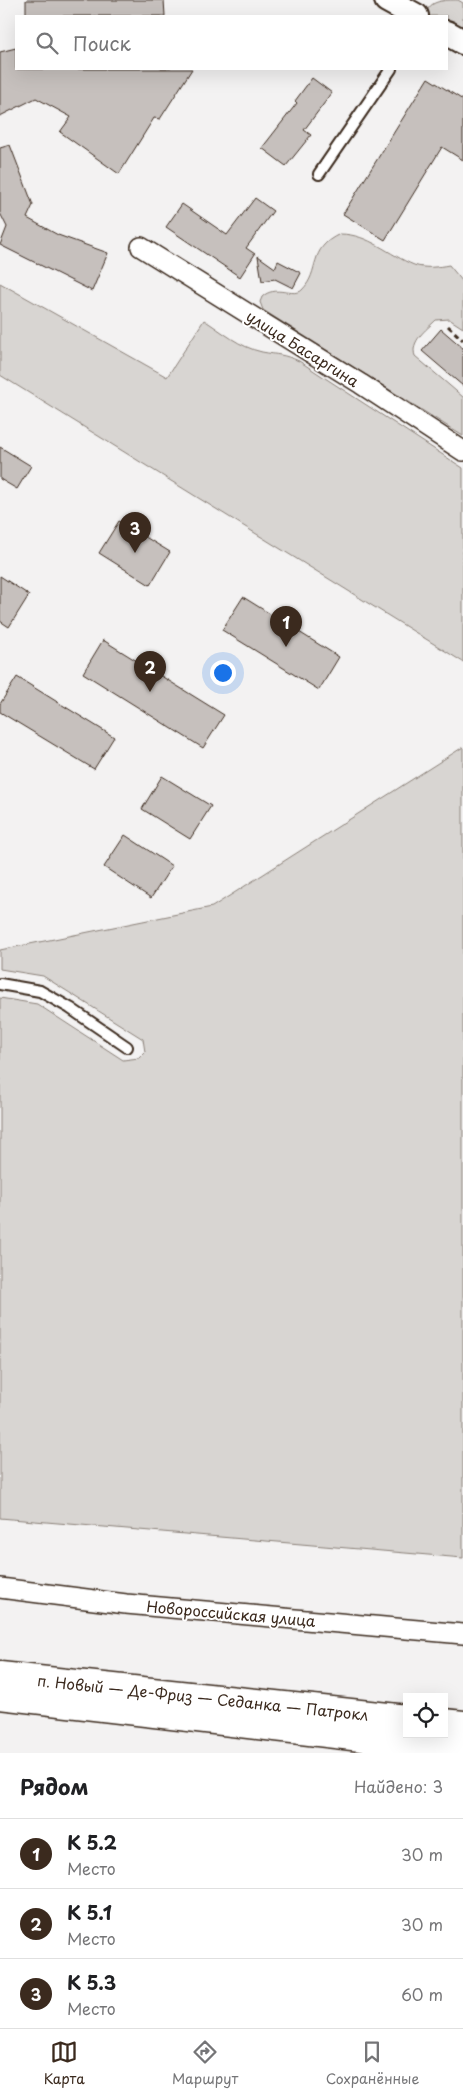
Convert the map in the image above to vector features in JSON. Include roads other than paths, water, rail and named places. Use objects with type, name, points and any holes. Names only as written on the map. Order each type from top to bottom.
[{"type":"highway","name":"п. Новый — Де-Фриз — Седанка — Патрокл","points":[[0,1676],[403,1719]]},
{"type":"highway","name":"п. Новый — Де-Фриз — Седанка — Патрокл","points":[[0,1695],[463,1749]]},
{"type":"highway","points":[[448,1723],[463,1725]]},
{"type":"street","points":[[387,0],[414,15]]},
{"type":"street","points":[[448,34],[463,42]]},
{"type":"street","name":"улица Басаргина","points":[[141,246],[361,384],[463,451]]},
{"type":"street","name":"Новороссийская улица","points":[[0,1588],[126,1604],[463,1634]]},
{"type":"lane","points":[[318,174],[390,70]]},
{"type":"lane","points":[[0,984],[40,991],[70,1008],[127,1047]]},
{"type":"place","name":"К 5.3","points":[[135,553]]},
{"type":"place","name":"К 5.2","points":[[286,647]]},
{"type":"place","name":"К 5.1","points":[[150,692]]}]
